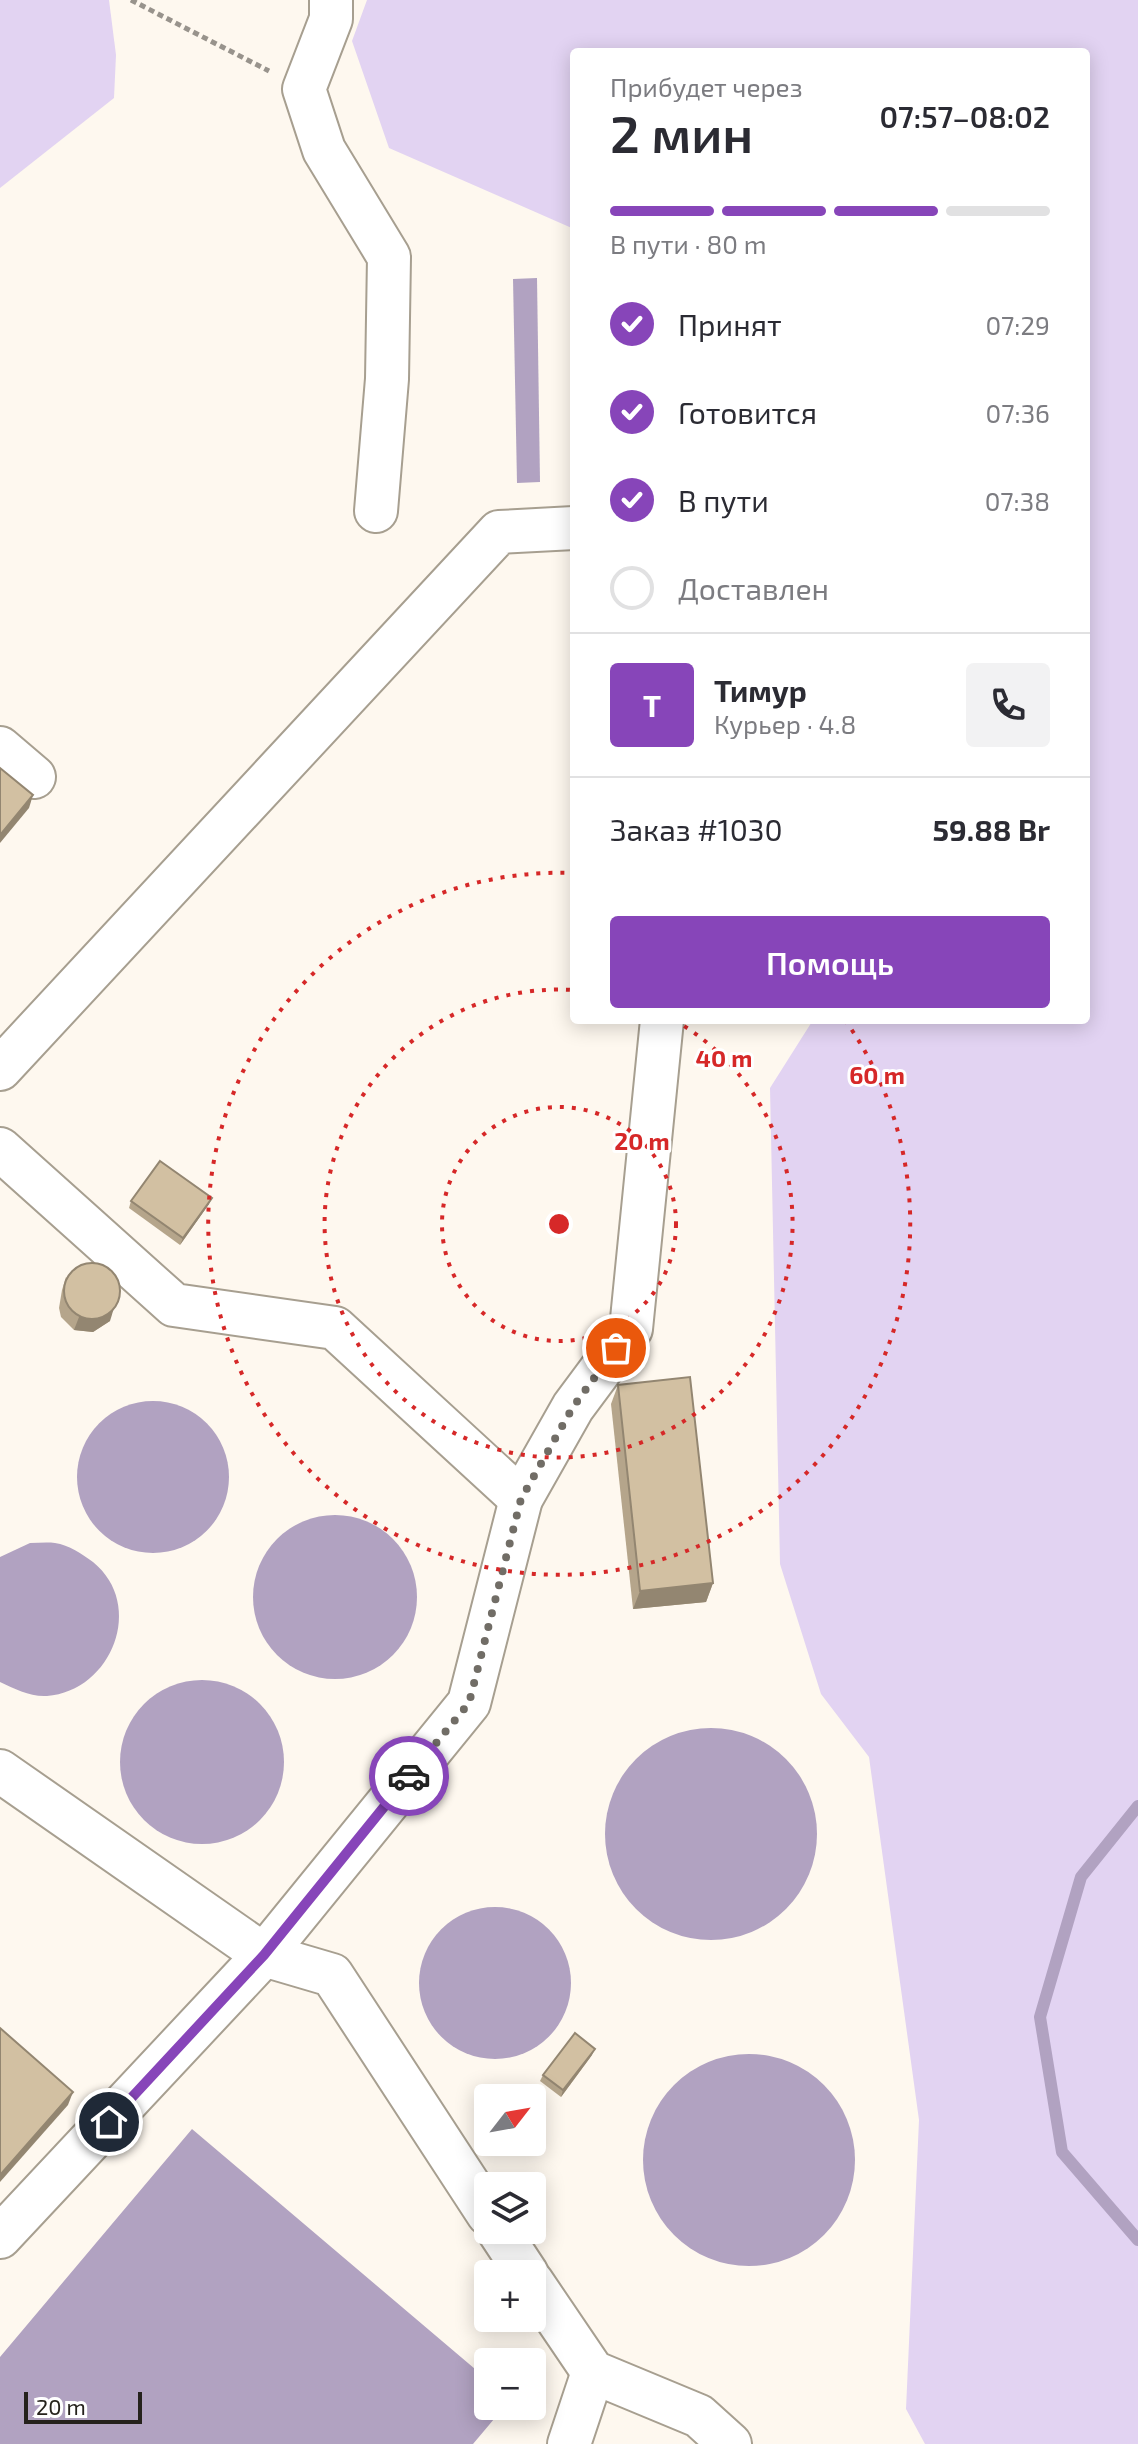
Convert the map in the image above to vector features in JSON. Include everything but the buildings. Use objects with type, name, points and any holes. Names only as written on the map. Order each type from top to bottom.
[{"type":"lane","points":[[331,0],[331,19],[304,89],[324,150],[389,257],[387,379],[376,511]]},
{"type":"lane","points":[[0,1069],[499,532],[570,528]]},
{"type":"lane","points":[[0,748],[34,777]]},
{"type":"lane","points":[[0,2237],[264,1955],[469,1703],[521,1499],[573,1407],[631,1329],[662,1024]]},
{"type":"lane","points":[[0,1149],[174,1305],[335,1328],[521,1499]]},
{"type":"lane","points":[[0,1771],[264,1955],[332,1975],[474,2193]]},
{"type":"lane","points":[[546,2303],[593,2372],[699,2416],[730,2444]]},
{"type":"lane","points":[[569,2444],[593,2372]]},
{"type":"path","points":[[131,0],[304,89]]},
{"type":"shaded area","points":[[0,0],[109,0],[116,55],[114,98],[0,188]]},
{"type":"shaded area","points":[[367,0],[1138,0],[1138,2444],[925,2444],[906,2409],[919,2120],[869,1757],[821,1694],[780,1564],[770,1088],[810,1024],[1090,1024],[1090,48],[570,48],[570,227],[389,148],[352,41]]},
{"type":"shaded area","points":[[537,278],[540,482],[517,483],[513,279]]},
{"type":"shaded area","points":[[153,1401],[182,1407],[207,1423],[223,1448],[229,1477],[223,1506],[207,1531],[182,1547],[153,1553],[124,1547],[99,1531],[83,1506],[77,1477],[83,1448],[99,1423],[124,1407]]},
{"type":"shaded area","points":[[335,1515],[366,1521],[393,1539],[411,1566],[417,1597],[411,1628],[393,1655],[366,1673],[335,1679],[304,1673],[277,1655],[259,1628],[253,1597],[259,1566],[277,1539],[304,1521]]},
{"type":"shaded area","points":[[30,1543],[60,1544],[84,1556],[109,1580],[117,1600],[119,1622],[114,1643],[104,1663],[89,1679],[70,1691],[47,1696],[29,1694],[0,1682],[0,1557]]},
{"type":"shaded area","points":[[202,1680],[233,1686],[260,1704],[278,1731],[284,1762],[278,1793],[260,1820],[233,1838],[202,1844],[171,1838],[144,1820],[126,1793],[120,1762],[126,1731],[144,1704],[171,1686]]},
{"type":"shaded area","points":[[711,1728],[752,1736],[786,1759],[809,1793],[817,1834],[809,1875],[786,1909],[752,1932],[711,1940],[670,1932],[636,1909],[613,1875],[605,1834],[613,1793],[636,1759],[670,1736]]},
{"type":"shaded area","points":[[495,1907],[524,1913],[549,1929],[565,1954],[571,1983],[565,2012],[549,2037],[524,2053],[495,2059],[466,2053],[441,2037],[425,2012],[419,1983],[425,1954],[441,1929],[466,1913]]},
{"type":"shaded area","points":[[749,2054],[790,2062],[824,2085],[847,2119],[855,2160],[847,2201],[824,2235],[790,2258],[749,2266],[708,2258],[674,2235],[651,2201],[643,2160],[651,2119],[674,2085],[708,2062]]},
{"type":"shaded area","points":[[192,2129],[474,2368],[474,2420],[493,2420],[473,2444],[0,2444],[0,2357]]},
{"type":"waterway","points":[[1138,1806],[1081,1877],[1040,2017],[1062,2152],[1138,2240]]},
{"type":"way so far","points":[[409,1776],[469,1703],[521,1499],[573,1407],[616,1348]]},
{"type":"route","points":[[109,2122],[264,1955],[409,1776]]}]
